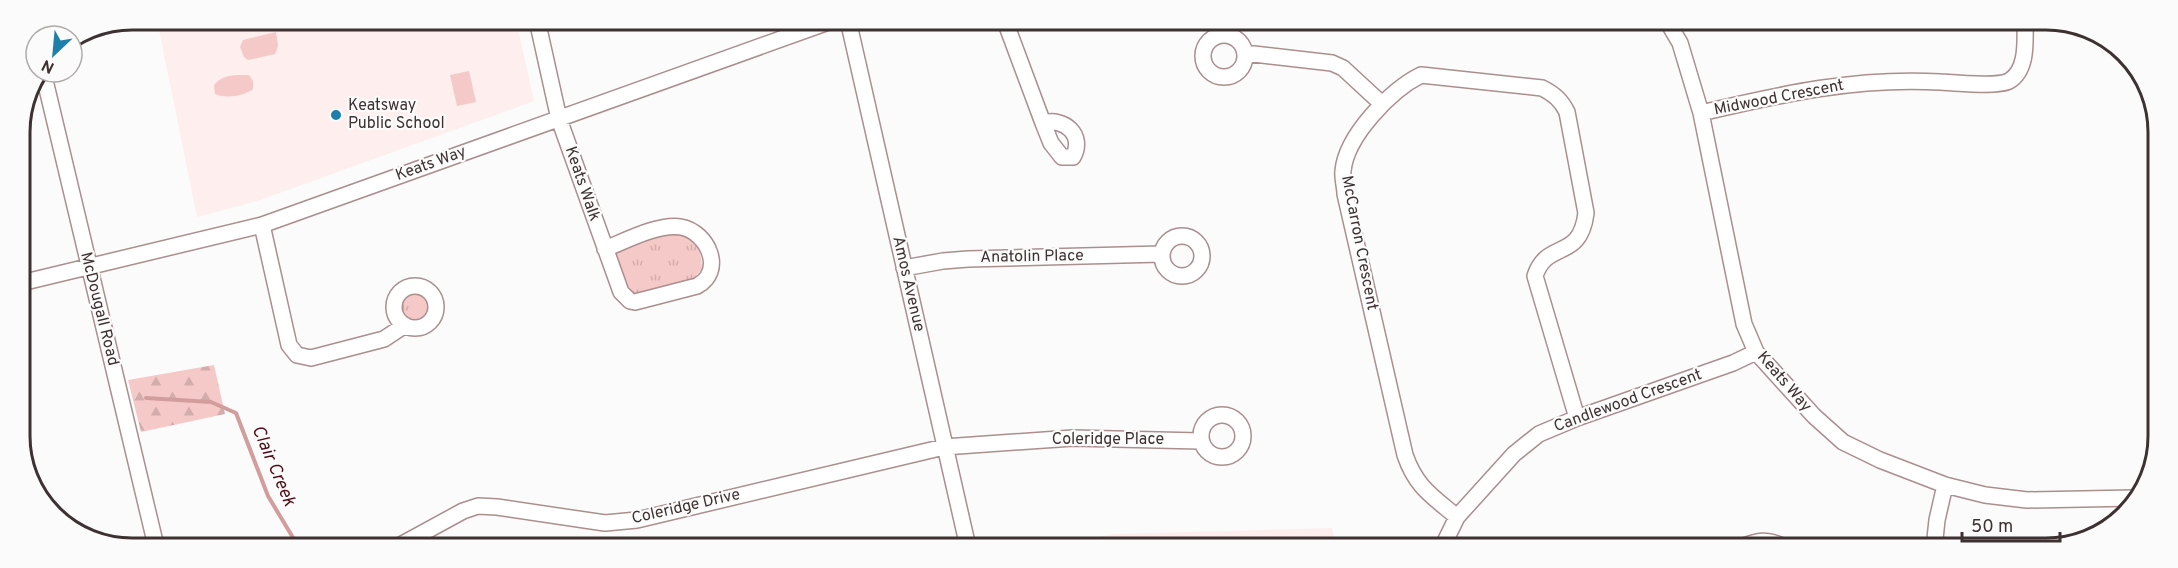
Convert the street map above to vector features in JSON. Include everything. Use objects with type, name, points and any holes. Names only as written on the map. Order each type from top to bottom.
[{"type":"street","name":"Keats Walk","points":[[539,30],[559,119],[605,249],[621,292],[630,301],[697,286],[703,283],[708,276],[711,266],[712,254],[708,247],[692,231],[682,227],[668,226],[653,230],[605,249]]},
{"type":"street","name":"Keats Way","points":[[30,281],[262,225],[806,30]]},
{"type":"street","name":"Amos Avenue","points":[[850,30],[966,538]]},
{"type":"street","points":[[1008,30],[1043,123]]},
{"type":"street","name":"Keats Way","points":[[1672,30],[1680,43],[1701,113],[1744,324],[1756,352],[1814,416],[1843,442],[1880,460],[1945,485],[1985,495],[2027,500],[2127,498]]},
{"type":"street","name":"Midwood Crescent","points":[[1701,113],[1829,85],[1907,80],[1989,83],[2008,81],[2019,70],[2024,56],[2025,30]]},
{"type":"street","points":[[1245,53],[1332,63],[1343,68],[1383,104]]},
{"type":"street","name":"McCarron Crescent","points":[[1457,517],[1419,485],[1410,471],[1345,194],[1343,171],[1350,148],[1359,133],[1383,104],[1407,82],[1421,75],[1542,88],[1562,101],[1567,112],[1586,213],[1584,228],[1578,239],[1568,247],[1547,256],[1535,276],[1577,418]]},
{"type":"street","name":"McDougall Road","points":[[46,84],[154,538]]},
{"type":"street","points":[[262,225],[289,345],[297,355],[310,358],[384,339],[405,325]]},
{"type":"street","name":"Anatolin Place","points":[[904,268],[968,259],[1161,254]]},
{"type":"street","name":"Candlewood Crescent","points":[[1447,538],[1457,517],[1526,443],[1539,434],[1577,418],[1733,363],[1756,352]]},
{"type":"street","name":"Coleridge Place","points":[[944,447],[1073,438],[1200,441]]},
{"type":"street","name":"Coleridge Drive","points":[[424,538],[463,512],[486,506],[605,522],[637,520],[944,447]]},
{"type":"street","points":[[1935,538],[1945,485]]},
{"type":"shaded area","name":"Keatsway Public School","points":[[159,30],[518,30],[534,101],[257,201],[197,217]]},
{"type":"shaded area","points":[[1332,528],[1334,538],[1094,538],[1113,534]]},
{"type":"green space","points":[[276,32],[278,46],[275,54],[248,60],[244,57],[240,47],[243,40]]},
{"type":"green space","points":[[469,71],[476,102],[457,106],[450,75]]},
{"type":"green space","points":[[249,75],[253,81],[253,89],[240,95],[219,96],[215,94],[214,85],[221,79]]},
{"type":"green space","points":[[680,231],[695,242],[701,256],[702,269],[688,284],[633,294],[624,290],[614,257],[635,242]]},
{"type":"green space","points":[[415,294],[424,298],[428,307],[424,316],[415,320],[406,316],[402,307],[406,298]]},
{"type":"green space","points":[[214,365],[225,414],[141,432],[128,380]]},
{"type":"waterway","name":"Clair Creek","points":[[146,398],[211,402],[236,413],[268,496],[293,538]]},
{"type":"place","name":"Keatsway Public School","points":[[336,115]]}]
